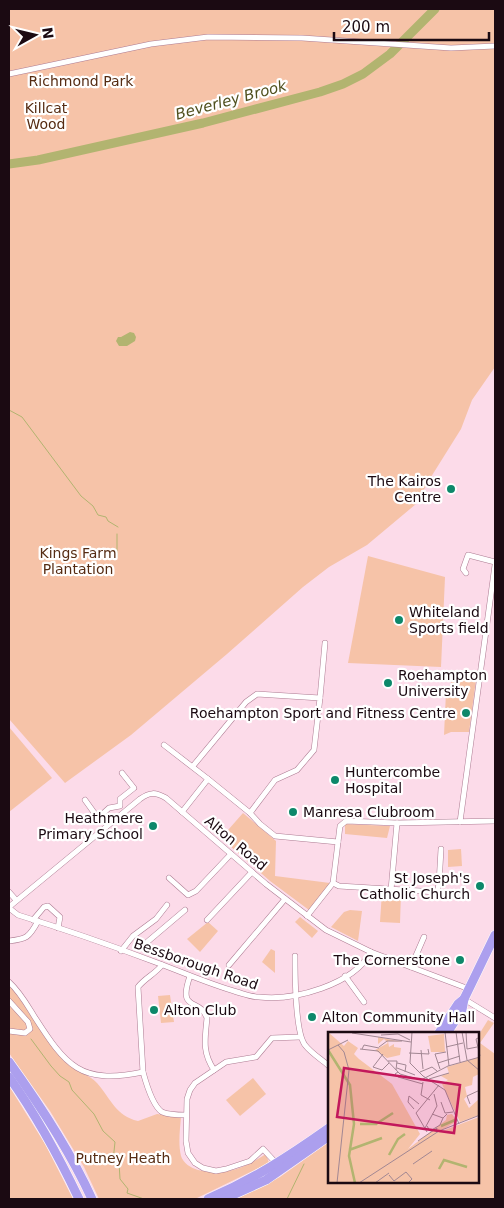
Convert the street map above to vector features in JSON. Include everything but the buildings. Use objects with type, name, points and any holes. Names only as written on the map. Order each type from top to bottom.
[{"type":"highway","points":[[440,1032],[470,989],[495,934]]},
{"type":"highway","points":[[448,1032],[462,1010],[464,999]]},
{"type":"highway","points":[[9,1062],[35,1099],[69,1155],[92,1199]]},
{"type":"highway","points":[[9,1077],[59,1158],[79,1199]]},
{"type":"highway","points":[[224,1199],[266,1180],[279,1167],[328,1129]]},
{"type":"highway","points":[[208,1199],[279,1167],[328,1137]]},
{"type":"street","points":[[9,74],[151,44],[208,37],[302,38],[450,48],[495,46]]},
{"type":"street","points":[[460,822],[495,564],[468,555],[463,569],[466,573]]},
{"type":"street","points":[[250,813],[275,780],[297,770],[314,750],[325,643]]},
{"type":"street","points":[[193,766],[246,702],[255,695],[261,693],[320,698]]},
{"type":"street","points":[[164,745],[193,766],[275,836],[338,842]]},
{"type":"street","points":[[122,773],[134,788],[120,799],[120,806],[125,812]]},
{"type":"street","points":[[182,812],[208,779]]},
{"type":"street","name":"Alton Road","points":[[9,908],[16,900],[125,812],[148,794],[153,793],[166,798],[285,899],[329,931],[371,952],[470,989]]},
{"type":"street","points":[[85,800],[98,818],[109,808],[120,806]]},
{"type":"street","points":[[307,916],[333,883],[340,826],[346,821],[397,823],[495,820]]},
{"type":"street","points":[[391,890],[397,823]]},
{"type":"street","points":[[333,883],[339,886],[437,892],[441,849]]},
{"type":"street","points":[[169,878],[188,895],[196,891],[231,854]]},
{"type":"street","points":[[207,920],[252,872]]},
{"type":"street","points":[[9,892],[16,900]]},
{"type":"street","points":[[229,966],[285,899]]},
{"type":"street","points":[[121,950],[133,936],[156,919],[167,905]]},
{"type":"street","points":[[9,941],[26,938],[31,933],[35,920],[44,907],[48,906],[60,917],[58,928]]},
{"type":"street","name":"Bessborough Road","points":[[9,908],[18,915],[190,976],[258,997],[296,996],[316,990],[346,976],[364,962],[371,952]]},
{"type":"street","points":[[146,943],[184,910]]},
{"type":"street","points":[[156,919],[165,927]]},
{"type":"street","points":[[411,967],[424,937]]},
{"type":"street","points":[[295,956],[300,1037],[305,1045],[328,1065]]},
{"type":"street","points":[[162,965],[156,972],[145,978],[138,987],[143,1072],[159,1109],[164,1113],[186,1115]]},
{"type":"street","points":[[190,976],[186,987],[186,998],[206,1014],[208,1018],[206,1053],[207,1060],[214,1070]]},
{"type":"street","points":[[346,976],[364,1002]]},
{"type":"street","points":[[9,982],[19,991],[54,1046],[68,1061],[86,1072],[97,1076],[109,1077],[143,1072]]},
{"type":"street","points":[[464,999],[493,1017]]},
{"type":"street","points":[[9,1001],[28,1022],[30,1029],[24,1033],[9,1031]]},
{"type":"street","points":[[279,1167],[264,1149],[250,1161],[236,1167],[216,1171],[203,1168],[195,1163],[188,1152],[186,1135],[187,1099],[190,1090],[195,1084],[230,1061],[256,1057],[272,1038],[300,1037]]},
{"type":"green space","points":[[9,9],[495,9],[495,367],[472,400],[461,429],[416,504],[367,545],[329,567],[303,587],[131,735],[65,783],[9,719]]},
{"type":"green space","name":"Whiteland Sports field","points":[[368,556],[445,577],[441,667],[348,663]]},
{"type":"green space","points":[[452,677],[476,680],[469,732],[451,732],[444,735],[446,692],[450,691]]},
{"type":"green space","points":[[9,727],[52,778],[9,812]]},
{"type":"green space","points":[[243,813],[276,841],[275,876],[330,883],[309,910],[270,881],[221,838]]},
{"type":"green space","points":[[345,824],[390,826],[387,838],[345,834]]},
{"type":"green space","points":[[461,849],[462,866],[448,867],[448,850]]},
{"type":"green space","points":[[382,892],[401,893],[400,923],[380,922]]},
{"type":"green space","points":[[350,910],[362,911],[358,941],[331,927],[344,912]]},
{"type":"green space","points":[[300,917],[318,931],[312,938],[295,922]]},
{"type":"green space","points":[[208,922],[218,931],[200,952],[187,939]]},
{"type":"green space","points":[[271,949],[275,951],[275,973],[262,962]]},
{"type":"green space","name":"Putney Heath","points":[[9,985],[15,990],[43,1035],[63,1060],[94,1080],[114,1106],[124,1115],[138,1121],[157,1114],[181,1117],[180,1151],[182,1159],[188,1165],[208,1172],[225,1172],[249,1164],[266,1154],[269,1163],[195,1199],[99,1199],[84,1167],[50,1111],[9,1053]]},
{"type":"green space","points":[[170,995],[174,1022],[161,1023],[158,996]]},
{"type":"green space","points":[[488,1020],[494,1023],[480,1043],[495,1054],[495,1199],[237,1199],[280,1177],[328,1143],[328,1183],[479,1183],[479,1034]]},
{"type":"green space","points":[[253,1078],[266,1094],[240,1116],[226,1100]]},
{"type":"green space","name":"Putney Heath","points":[[9,1086],[45,1144],[73,1199],[9,1199]]},
{"type":"shaded area","points":[[130,332],[134,333],[135,341],[127,346],[119,346],[116,341],[118,337]]},
{"type":"waterway","name":"Beverley Brook","points":[[9,164],[38,160],[203,123],[320,92],[343,84],[363,74],[390,54],[435,9]]},
{"type":"waterway","points":[[9,410],[22,417],[81,496],[93,506],[98,515],[106,517],[108,521],[118,527]]},
{"type":"waterway","points":[[117,534],[117,557]]},
{"type":"waterway","points":[[31,1039],[51,1066],[69,1082],[72,1090],[94,1114],[103,1131],[115,1142],[113,1161],[119,1162],[120,1179],[128,1189],[127,1193],[144,1199]]},
{"type":"waterway","points":[[287,1199],[304,1164]]},
{"type":"place","name":"The Kairos Centre","points":[[451,489]]},
{"type":"place","name":"Whiteland Sports field","points":[[399,620]]},
{"type":"place","name":"Roehampton University","points":[[388,683]]},
{"type":"place","name":"Roehampton Sport and Fitness Centre","points":[[466,713]]},
{"type":"place","name":"Huntercombe Hospital","points":[[335,780]]},
{"type":"place","name":"Manresa Clubroom","points":[[293,812]]},
{"type":"place","name":"Heathmere Primary School","points":[[153,826]]},
{"type":"place","name":"St Joseph's Catholic Church","points":[[480,886]]},
{"type":"place","name":"The Cornerstone","points":[[460,960]]},
{"type":"place","name":"Alton Club","points":[[154,1010]]},
{"type":"place","name":"Alton Community Hall","points":[[312,1017]]},
{"type":"park label","name":"Richmond Park","points":[[81,81]]},
{"type":"park label","name":"Killcat Wood","points":[[46,116]]},
{"type":"park label","name":"Kings Farm Plantation","points":[[78,562]]}]
